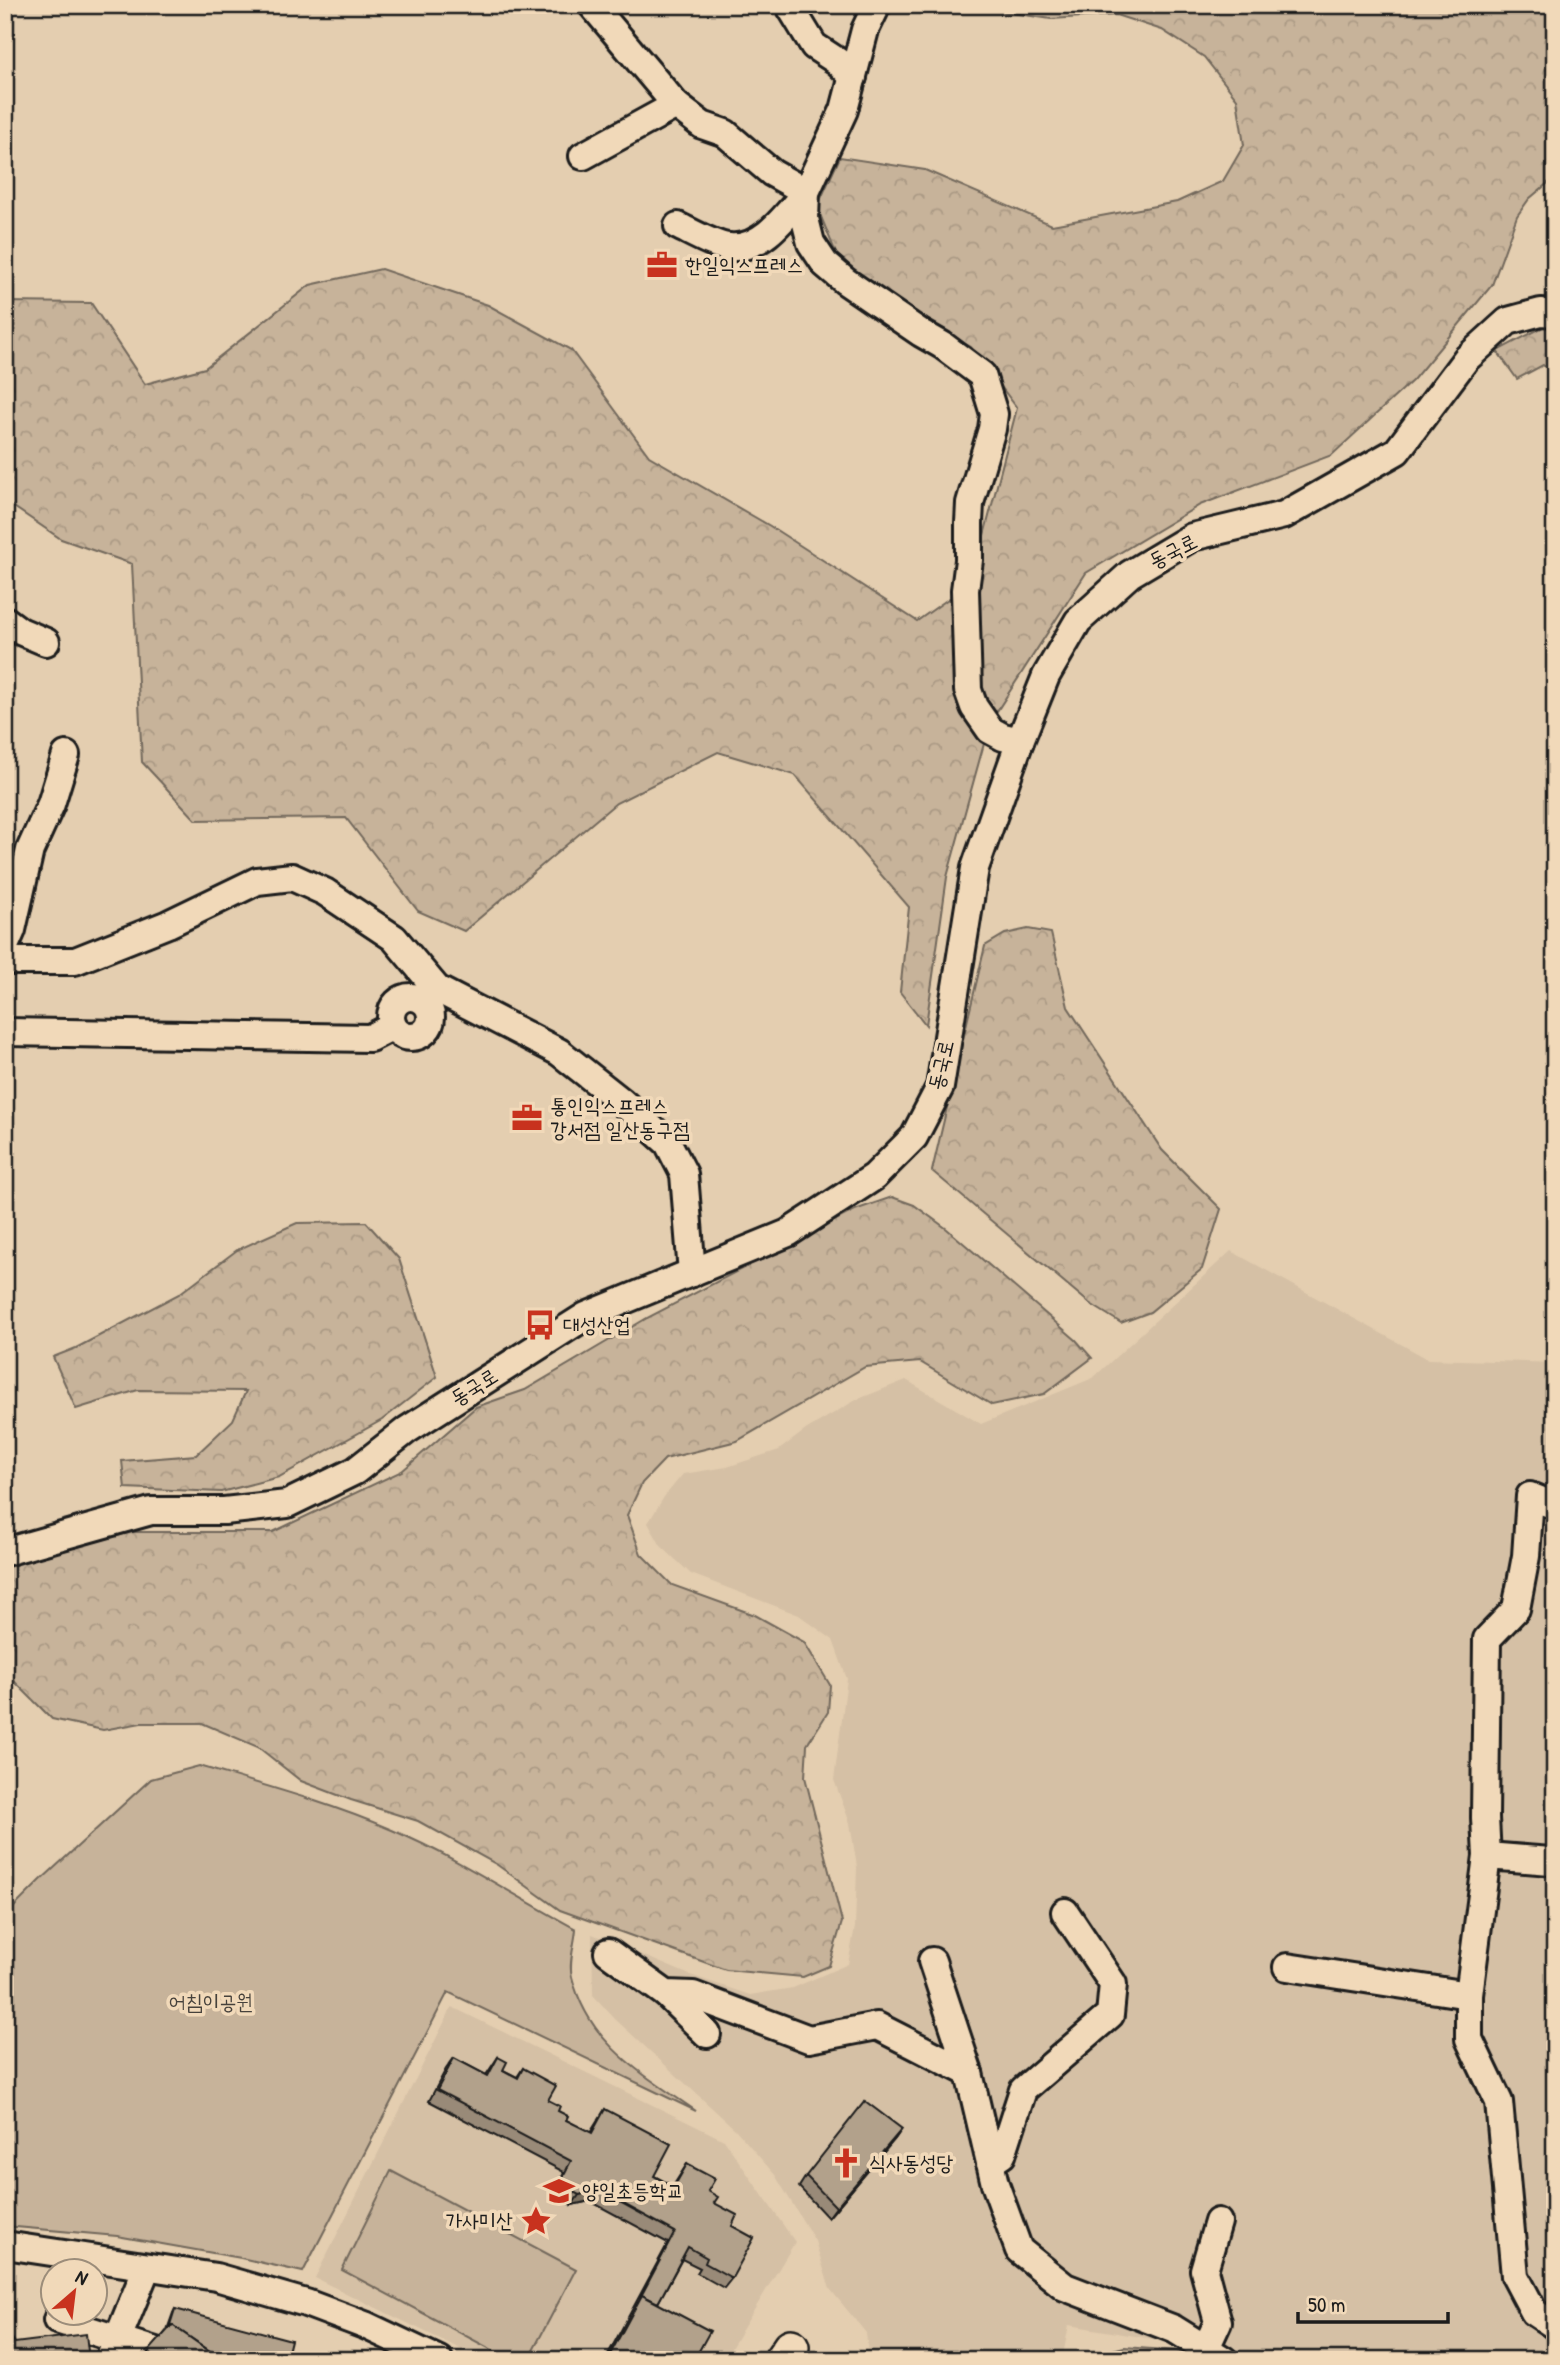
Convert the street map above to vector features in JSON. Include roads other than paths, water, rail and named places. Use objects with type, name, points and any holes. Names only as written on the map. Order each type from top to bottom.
[{"type":"street","points":[[592,5],[676,105],[702,125],[725,134],[772,173],[806,192]]},
{"type":"street","points":[[789,5],[814,46],[837,61],[853,77]]},
{"type":"street","points":[[678,226],[728,247],[750,245],[780,222],[806,192],[834,133],[865,30],[877,5]]},
{"type":"street","points":[[583,156],[676,105]]},
{"type":"street","points":[[806,192],[805,219],[811,243],[825,264],[845,282],[921,334],[942,345],[982,375],[993,414],[992,429],[970,503],[968,523],[969,561],[965,590],[968,690],[974,707],[990,730],[1020,741]]},
{"type":"street","name":"동국로","points":[[5,1552],[151,1511],[224,1511],[287,1504],[355,1471],[407,1430],[586,1316],[788,1233],[874,1177],[914,1137],[940,1087],[975,868],[1046,676],[1078,621],[1129,574],[1192,537],[1284,515],[1397,451],[1466,359],[1508,321],[1541,312],[1555,313]]},
{"type":"street","points":[[5,620],[20,631],[46,642]]},
{"type":"street","points":[[5,946],[12,930],[30,850],[51,804],[66,755]]},
{"type":"street","points":[[5,961],[75,961],[168,924],[257,881],[292,877],[325,892],[394,938],[431,996],[431,1020],[425,1031],[414,1037],[407,1037],[393,1026],[370,1038],[5,1032]]},
{"type":"street","points":[[431,996],[559,1052],[621,1101],[668,1143],[684,1174],[692,1273]]},
{"type":"street","points":[[1555,1506],[1530,1496],[1526,1556],[1516,1609],[1487,1639],[1487,1856],[1469,1996],[1469,2039],[1499,2102],[1516,2276],[1534,2312],[1555,2326]]},
{"type":"street","points":[[1487,1856],[1551,1860]]},
{"type":"street","points":[[990,2163],[1002,2155],[1023,2090],[1110,2015],[1114,1984],[1065,1912]]},
{"type":"street","points":[[608,1952],[666,1994],[707,2034]]},
{"type":"street","points":[[932,1961],[969,2073],[995,2184],[1019,2250],[1065,2287],[1174,2329],[1215,2354],[1218,2322],[1203,2270],[1218,2222]]},
{"type":"street","points":[[1287,1967],[1469,1996]]},
{"type":"street","points":[[666,1994],[693,1995],[809,2039],[877,2026],[969,2073]]},
{"type":"street","points":[[5,2245],[216,2277],[306,2303],[366,2326],[439,2360]]},
{"type":"street","points":[[114,2349],[147,2266]]},
{"type":"street","points":[[70,2326],[114,2349],[184,2360]]},
{"type":"place","name":"한일익스프레스","points":[[662,265]]},
{"type":"place","name":"통인익스프레스 강서점 일산동구점","points":[[527,1118]]},
{"type":"place","name":"대성산업","points":[[540,1325]]},
{"type":"place","name":"식사동성당","points":[[846,2163]]},
{"type":"place","name":"양일초등학교","points":[[559,2191]]},
{"type":"place","name":"가사미산","points":[[536,2221]]},
{"type":"park label","name":"어침이공원","points":[[211,2002]]}]
